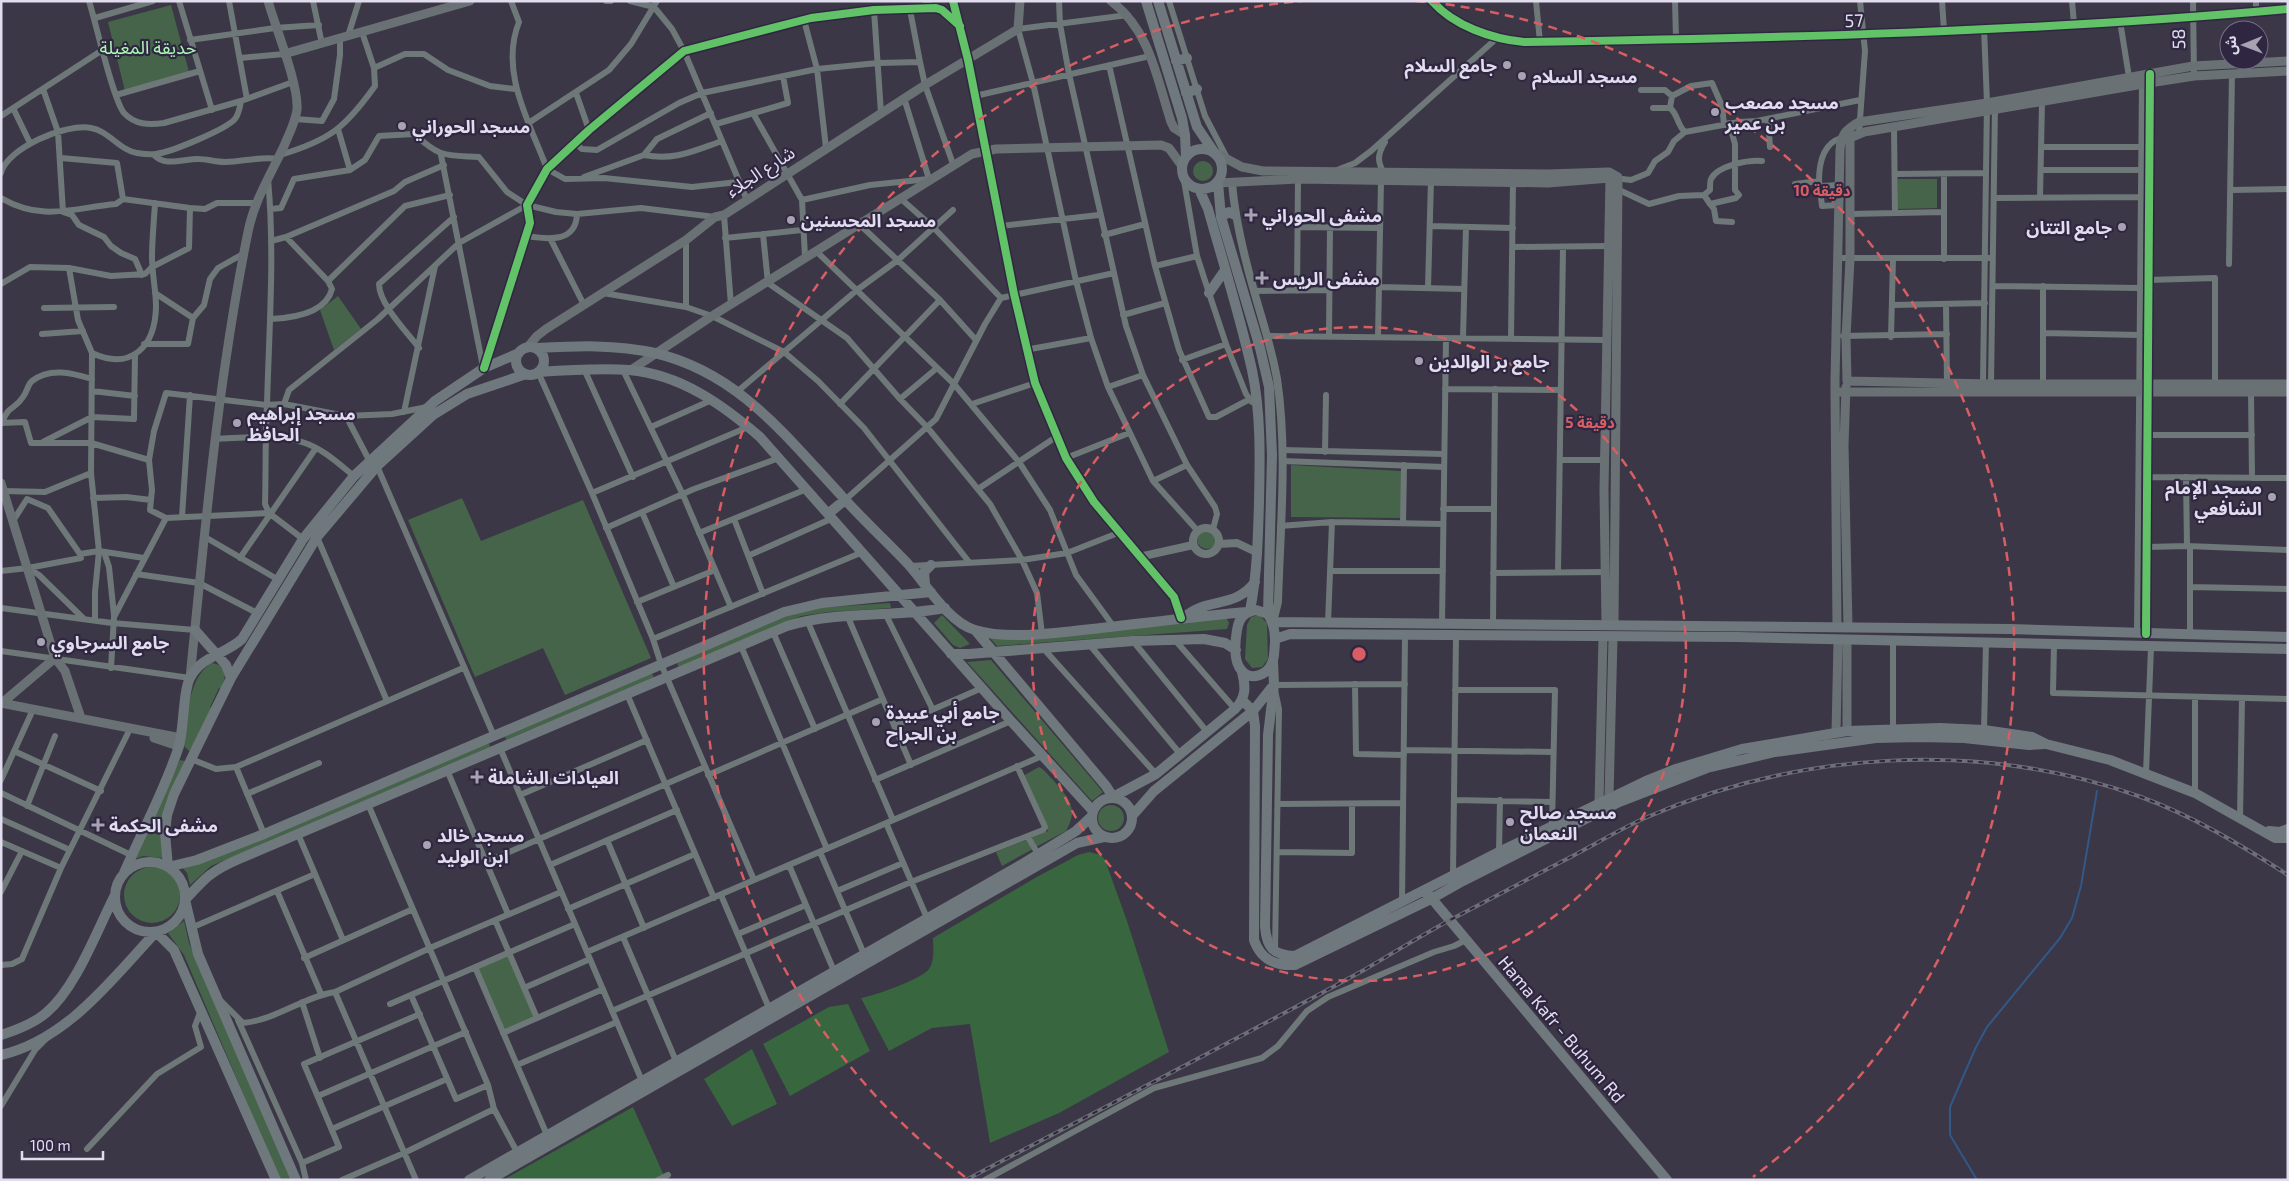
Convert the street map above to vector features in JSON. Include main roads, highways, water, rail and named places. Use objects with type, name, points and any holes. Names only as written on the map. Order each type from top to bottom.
[{"type":"main road","points":[[1,1035],[33,1022],[56,1004],[85,956],[115,894],[118,883],[160,794],[179,742],[190,678],[215,438],[243,254],[250,220],[295,119],[297,100],[293,82],[268,1]]},
{"type":"main road","points":[[284,54],[470,1]]},
{"type":"main road","name":"شارع الجلاء","points":[[527,350],[537,336],[603,292],[904,98],[1018,29],[1020,1]]},
{"type":"main road","points":[[1111,1],[1128,15],[1141,34],[1171,122],[1185,136]]},
{"type":"main road","points":[[1146,1],[1178,103],[1185,136],[1183,166],[1188,184],[1198,189],[1209,189],[1218,183],[1259,179],[1609,172],[1614,178],[1618,189],[1610,624]]},
{"type":"main road","points":[[1158,1],[1197,127],[1219,157],[1223,170],[1218,183],[1221,216],[1260,348],[1269,387],[1272,455],[1271,618],[1275,638],[1274,685],[1268,734],[1265,927],[1267,942],[1275,952],[1282,956],[1295,956],[1499,852],[1529,842],[1619,802],[1676,769],[1742,748],[1841,732],[1893,728],[1940,728],[1984,730],[2032,738],[2046,744],[2110,760],[2146,773],[2195,793],[2275,838],[2288,838]]},
{"type":"main road","points":[[1176,61],[1187,58]]},
{"type":"main road","points":[[1837,626],[1835,381],[1841,138],[1846,130],[1858,122],[1991,106],[2042,102],[2146,79],[2193,66],[2288,61]]},
{"type":"main road","points":[[1848,627],[1844,445],[1850,259],[1850,140],[1859,133],[2129,77],[2146,79],[2288,71]]},
{"type":"main road","points":[[1186,93],[1197,89]]},
{"type":"main road","points":[[627,370],[656,354],[712,316],[768,283],[929,179],[972,154],[986,149],[1166,145],[1183,166]]},
{"type":"main road","points":[[1183,166],[1196,150],[1202,148],[1249,169],[1264,171],[1335,171],[1431,180],[1513,182],[1564,183],[1614,178]]},
{"type":"main road","points":[[1610,624],[1606,572],[1606,340],[1609,246],[1614,178]]},
{"type":"main road","points":[[469,1180],[1038,854],[1076,830],[1092,814],[1101,800],[1113,797],[1156,774],[1208,733],[1243,701],[1245,692],[1236,650],[1238,626],[1241,616],[1248,611],[1256,582],[1258,552],[1260,469],[1252,371],[1208,209],[1198,189]]},
{"type":"main road","points":[[1221,216],[1229,212],[1236,215]]},
{"type":"main road","points":[[1208,293],[1225,270]]},
{"type":"main road","points":[[168,866],[165,833],[167,815],[191,759],[232,678],[317,537],[373,463],[428,407],[484,368],[527,350],[605,346],[656,354],[685,363],[738,391],[769,417],[845,500],[910,566],[945,608],[964,625],[975,630],[998,633],[1042,634],[1262,611],[1271,618],[1328,623],[1837,626],[2288,637]]},
{"type":"main road","points":[[527,350],[542,354],[544,362],[538,372]]},
{"type":"main road","points":[[526,374],[518,365],[527,350]]},
{"type":"main road","points":[[190,678],[198,667],[216,654],[234,646],[242,639],[303,539],[354,476],[433,415],[467,394],[526,374],[584,369],[627,370],[690,387],[729,410],[748,427],[807,488],[1042,756],[1092,814],[1095,829],[1104,837]]},
{"type":"main road","points":[[1835,381],[2288,392]]},
{"type":"main road","points":[[1835,392],[2288,384]]},
{"type":"main road","points":[[2,487],[55,658],[65,671],[81,718]]},
{"type":"main road","points":[[831,515],[845,500]]},
{"type":"main road","points":[[928,588],[924,572],[931,565]]},
{"type":"main road","points":[[1183,618],[1198,609],[1238,598],[1256,582]]},
{"type":"main road","points":[[168,866],[197,860],[264,834],[784,612],[822,603],[928,588]]},
{"type":"main road","points":[[115,894],[116,905],[126,923],[135,929],[156,932],[167,928],[176,921],[182,911],[185,900],[216,869],[773,632],[808,620],[847,615],[915,612],[945,608]]},
{"type":"main road","points":[[195,630],[226,665],[232,678]]},
{"type":"main road","points":[[489,1180],[1077,843],[1104,837],[1117,838],[1123,835],[1131,825],[1132,816],[1125,802],[1113,797],[1106,786],[975,630]]},
{"type":"main road","points":[[1275,638],[1290,634],[1456,637],[1737,637],[2288,650]]},
{"type":"main road","points":[[1608,637],[1609,797]]},
{"type":"main road","points":[[1599,803],[1608,637]]},
{"type":"main road","points":[[951,654],[1133,641],[1175,640],[1215,640],[1236,650]]},
{"type":"main road","points":[[1841,732],[1843,640]]},
{"type":"main road","points":[[2,705],[55,658]]},
{"type":"main road","points":[[1242,672],[1254,677],[1262,675],[1273,662]]},
{"type":"main road","points":[[1132,816],[1154,790],[1253,711],[1274,685]]},
{"type":"main road","points":[[1243,701],[1253,711],[1256,763],[1254,940],[1264,958],[1280,966],[1295,966],[1431,899],[1529,842],[1552,826],[1609,797],[1648,785],[1743,758],[1842,741],[1920,737],[1964,738],[2029,745],[2046,744]]},
{"type":"main road","points":[[2,705],[30,714],[179,742]]},
{"type":"main road","points":[[2,705],[81,718],[179,742]]},
{"type":"main road","points":[[494,736],[500,736],[503,739],[504,744],[500,748]]},
{"type":"main road","points":[[2263,830],[2280,832],[2288,829]]},
{"type":"main road","points":[[124,873],[133,866],[145,862],[157,862],[168,866],[182,881],[198,954],[296,1180]]},
{"type":"main road","name":"Hama Kafr - Buhum Rd","points":[[1425,889],[1431,899],[1667,1180]]},
{"type":"main road","points":[[156,932],[174,950],[276,1180]]},
{"type":"main road","points":[[1,1055],[28,1047],[51,1035],[106,986],[156,932]]},
{"type":"waterway","points":[[1977,1180],[1950,1135],[1950,1107],[1976,1047],[1987,1027],[2060,938],[2072,918],[2081,886],[2097,791]]},
{"type":"railway","points":[[966,1180],[1265,1023],[1364,970],[1441,925],[1624,828],[1704,795],[1765,778],[1828,767],[1891,761],[1954,760],[2017,766],[2080,779],[2141,797],[2179,813],[2216,832],[2288,875]]},
{"type":"place","name":"جامع السلام","points":[[1507,65]]},
{"type":"place","name":"مسجد السلام","points":[[1522,76]]},
{"type":"place","name":"مسجد مصعب بن عمير","points":[[1715,112]]},
{"type":"place","name":"مسجد الحوراني","points":[[402,126]]},
{"type":"place","name":"مشفى الحوراني","points":[[1251,215]]},
{"type":"place","name":"مسجد المحسنين","points":[[791,220]]},
{"type":"place","name":"جامع التتان","points":[[2122,227]]},
{"type":"place","name":"مشفى الريس","points":[[1262,278]]},
{"type":"place","name":"جامع بر الوالدين","points":[[1419,361]]},
{"type":"place","name":"مسجد إبراهيم الحافظ","points":[[237,423]]},
{"type":"place","name":"مسجد الإمام الشافعي","points":[[2272,497]]},
{"type":"place","name":"جامع السرجاوي","points":[[41,642]]},
{"type":"place","name":"جامع أبي عبيدة بن الجراح","points":[[876,722]]},
{"type":"place","name":"العيادات الشاملة","points":[[477,777]]},
{"type":"place","name":"مسجد صالح النعمان","points":[[1510,822]]},
{"type":"place","name":"مشفى الحكمة","points":[[98,825]]},
{"type":"place","name":"مسجد خالد ابن الوليد","points":[[427,845]]},
{"type":"park label","name":"حديقة المغيلة","points":[[148,47]]}]
